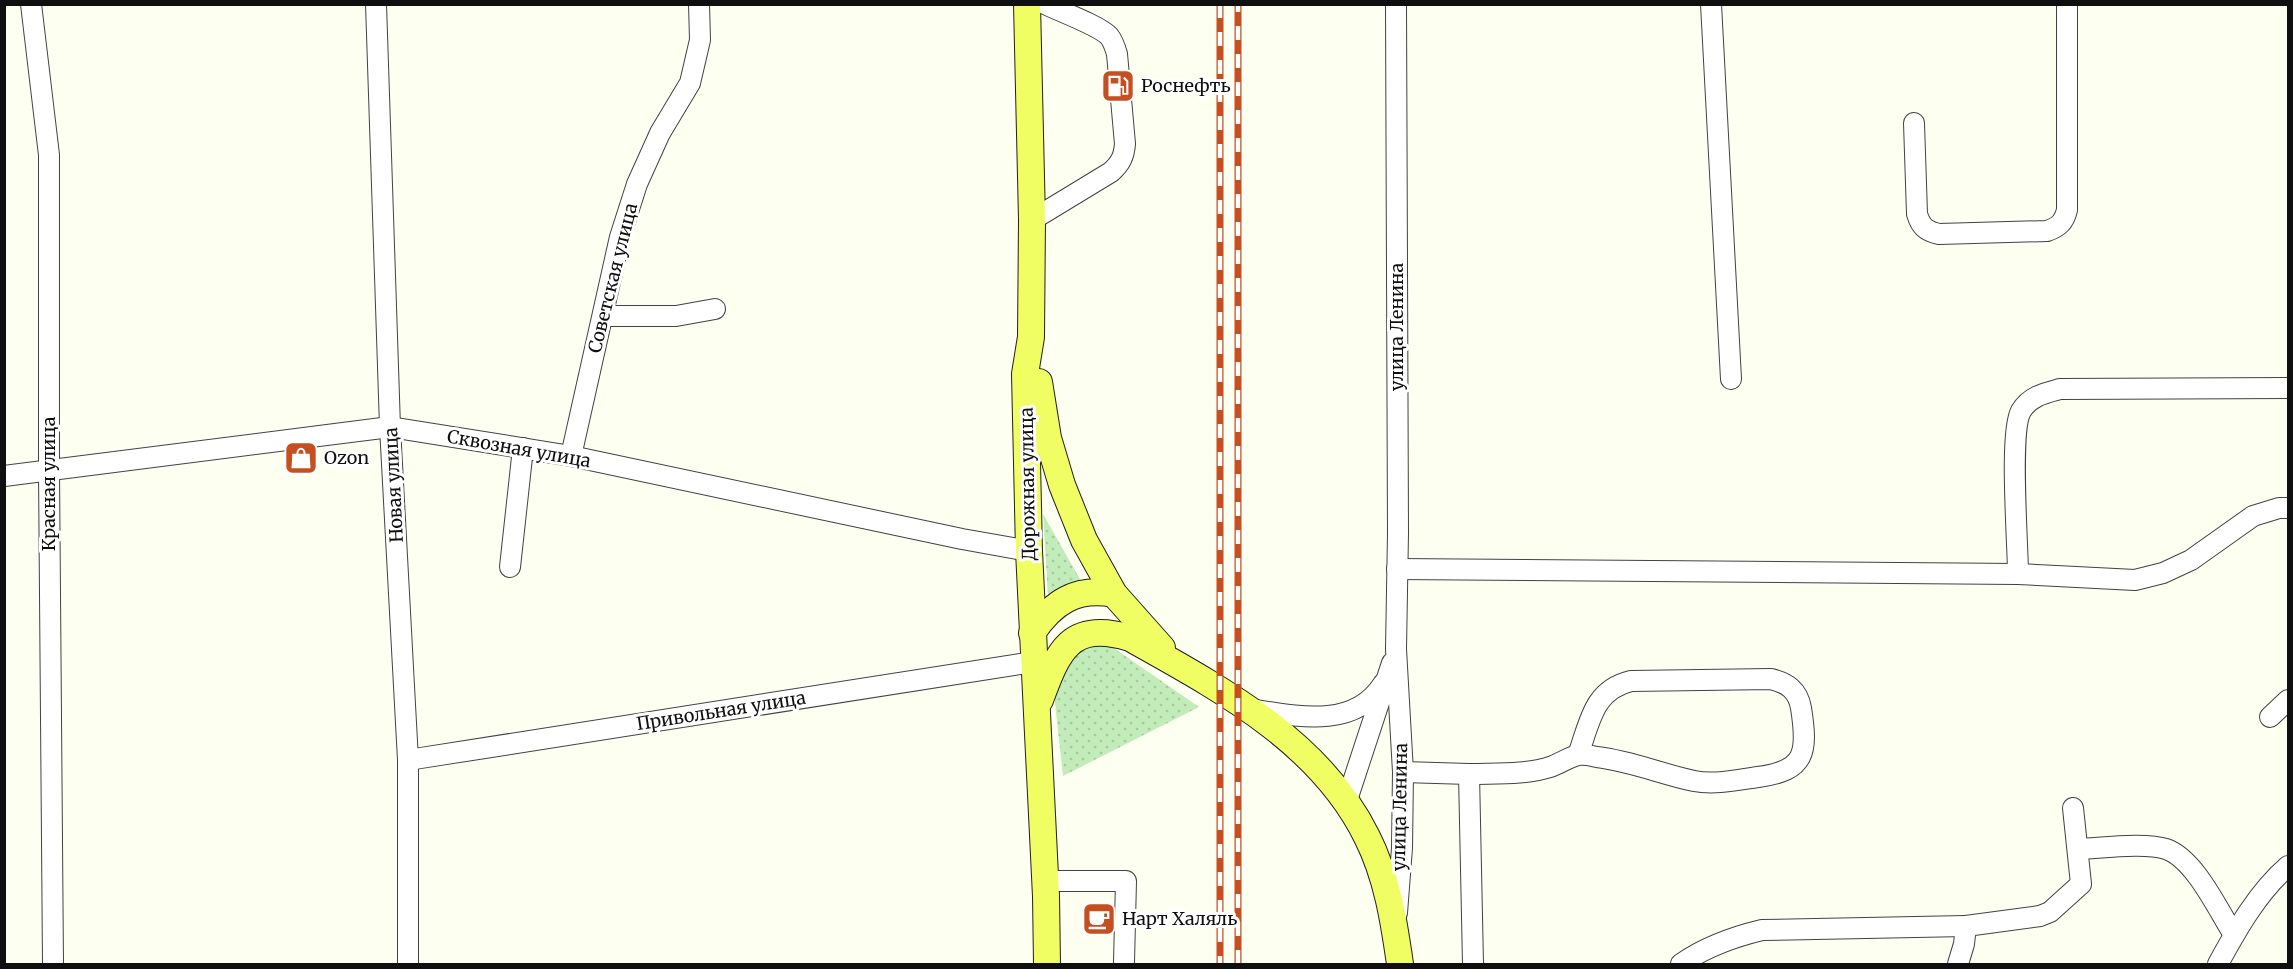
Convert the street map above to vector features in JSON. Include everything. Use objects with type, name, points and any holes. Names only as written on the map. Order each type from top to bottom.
[{"type":"main road","name":"Дорожная улица","points":[[1028,4],[1032,220],[1031,337],[1025,374],[1033,662],[1045,881],[1047,964]]},
{"type":"main road","points":[[1031,337],[1048,438],[1062,485],[1084,540],[1114,594],[1143,629],[1178,665]]},
{"type":"main road","points":[[1029,551],[1048,438]]},
{"type":"main road","points":[[1032,633],[1044,616],[1060,602],[1079,594],[1100,591],[1114,594]]},
{"type":"main road","points":[[1036,709],[1052,666],[1067,646],[1084,634],[1108,632],[1130,638],[1248,708],[1293,743],[1317,767],[1346,803],[1371,846],[1382,874],[1395,931]]},
{"type":"main road","name":"улица Ленина","points":[[1395,931],[1400,964]]},
{"type":"street","name":"Красная улица","points":[[31,4],[49,155],[53,964]]},
{"type":"street","name":"Новая улица","points":[[376,4],[390,427],[408,760],[408,964]]},
{"type":"street","name":"Советская улица","points":[[571,456],[620,237],[637,184],[660,133],[690,83],[700,40],[699,4]]},
{"type":"street","points":[[1032,220],[1111,172],[1119,164],[1124,154],[1125,144],[1117,54],[1114,44],[1108,35],[1100,30],[1045,4]]},
{"type":"street","name":"улица Ленина","points":[[1395,931],[1402,848],[1403,772],[1396,649],[1396,4]]},
{"type":"street","points":[[1711,4],[1731,379]]},
{"type":"street","points":[[1914,123],[1917,214],[1920,225],[1928,232],[1939,234],[2047,231],[2057,228],[2065,220],[2067,210],[2067,4]]},
{"type":"street","points":[[603,316],[676,316],[715,309]]},
{"type":"street","points":[[2018,574],[2015,434],[2021,411],[2037,395],[2060,389],[2289,388]]},
{"type":"street","name":"Сквозная улица","points":[[4,476],[390,427],[571,456],[950,537],[1029,551]]},
{"type":"street","points":[[510,567],[523,448]]},
{"type":"street","points":[[1397,569],[2018,574],[2136,580],[2191,560],[2253,516],[2279,508],[2289,508]]},
{"type":"street","name":"улица Ленина","points":[[1346,803],[1396,649]]},
{"type":"street","name":"Привольная улица","points":[[408,760],[1033,662]]},
{"type":"street","name":"улица Ленина","points":[[1248,708],[1315,717],[1344,713],[1376,696],[1389,675]]},
{"type":"street","points":[[1403,772],[1469,774],[1533,771],[1552,767],[1578,755],[1622,760],[1707,783],[1777,775],[1791,769],[1801,758],[1804,743],[1801,706],[1796,692],[1785,682],[1771,679],[1631,681],[1617,684],[1604,694],[1595,708],[1578,755]]},
{"type":"street","points":[[2270,717],[2289,700]]},
{"type":"street","points":[[1469,774],[1473,964]]},
{"type":"street","points":[[1681,964],[1699,952],[1743,934],[1762,930],[1966,926],[2040,916],[2050,912],[2081,884],[2073,808]]},
{"type":"street","points":[[2079,849],[2150,847],[2167,849],[2181,857],[2192,869],[2234,935]]},
{"type":"street","points":[[2218,964],[2234,935],[2271,881],[2289,866]]},
{"type":"street","points":[[1045,881],[1126,881],[1124,962]]},
{"type":"street","points":[[1958,964],[1966,926]]},
{"type":"green space","points":[[1043,514],[1081,581],[1048,596]]},
{"type":"green space","points":[[1088,643],[1108,644],[1199,707],[1063,776],[1054,694],[1067,657]]},
{"type":"railway","points":[[1220,4],[1220,964]]},
{"type":"railway","points":[[1238,4],[1238,964]]},
{"type":"place","name":"Роснефть","points":[[1118,86]]},
{"type":"place","name":"Ozon","points":[[301,458]]},
{"type":"place","name":"Нарт Халяль","points":[[1099,919]]}]
